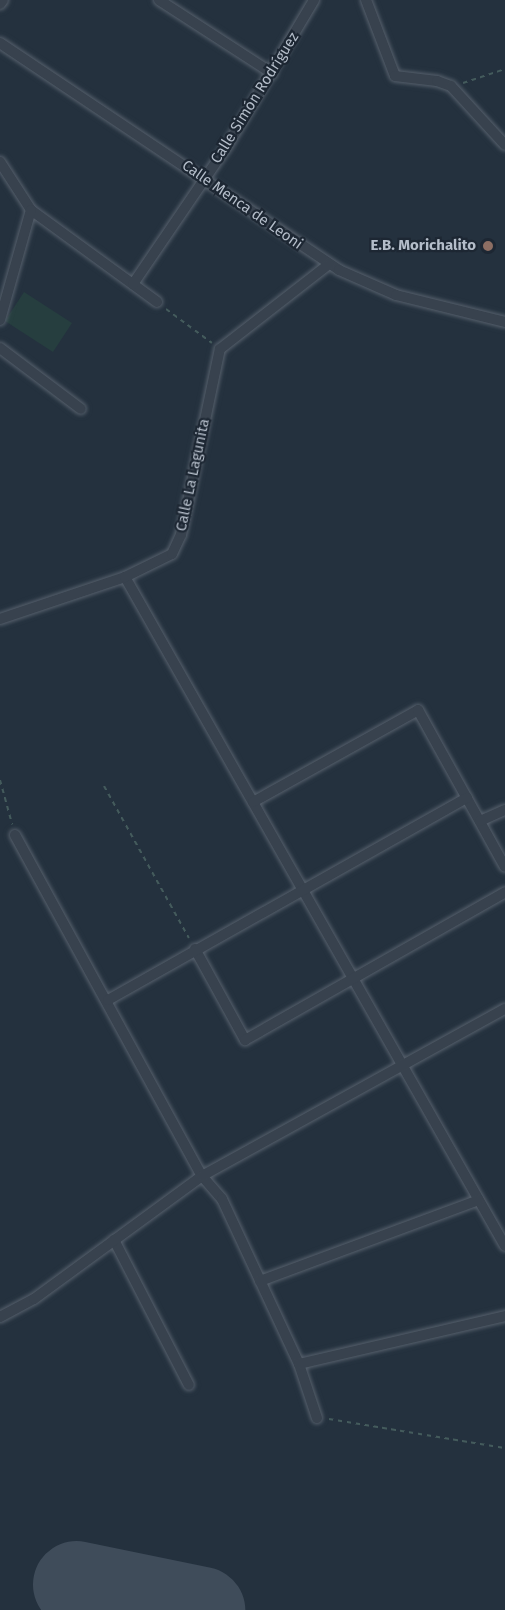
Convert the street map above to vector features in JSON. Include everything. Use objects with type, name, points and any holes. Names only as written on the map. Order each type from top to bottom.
[{"type":"street","points":[[0,4],[3,0]]},
{"type":"street","points":[[159,0],[272,73]]},
{"type":"street","name":"Calle Simón Rodríguez","points":[[133,284],[205,179],[272,73],[314,0]]},
{"type":"street","points":[[366,0],[395,76],[437,81],[451,86],[505,144]]},
{"type":"street","name":"Calle Menca de Leoni","points":[[0,43],[329,264],[378,289],[505,322]]},
{"type":"street","points":[[0,162],[31,210],[157,302]]},
{"type":"street","points":[[0,320],[31,210]]},
{"type":"street","points":[[220,349],[329,264]]},
{"type":"street","points":[[0,348],[81,409]]},
{"type":"street","name":"Calle La Lagunita","points":[[0,619],[125,577],[159,563],[178,546],[220,349]]},
{"type":"street","points":[[125,577],[505,1246]]},
{"type":"street","points":[[253,802],[418,710],[505,867]]},
{"type":"street","points":[[108,1000],[467,798]]},
{"type":"street","points":[[480,821],[505,810]]},
{"type":"street","points":[[15,835],[108,1000],[202,1176],[222,1199],[298,1364],[317,1418]]},
{"type":"street","points":[[195,949],[245,1040],[505,892]]},
{"type":"street","points":[[0,1317],[34,1299],[202,1176],[505,1009]]},
{"type":"street","points":[[260,1281],[478,1200]]},
{"type":"street","points":[[114,1240],[189,1384]]},
{"type":"street","points":[[298,1364],[505,1316]]},
{"type":"path","points":[[451,86],[505,69]]},
{"type":"path","points":[[157,302],[220,349]]},
{"type":"path","points":[[0,780],[15,835]]},
{"type":"path","points":[[104,786],[195,949]]},
{"type":"path","points":[[317,1418],[505,1448]]},
{"type":"green space","points":[[24,292],[72,323],[53,352],[5,321]]},
{"type":"runway","points":[[76,1584],[201,1610]]},
{"type":"place","name":"E.B. Morichalito","points":[[488,246]]}]
